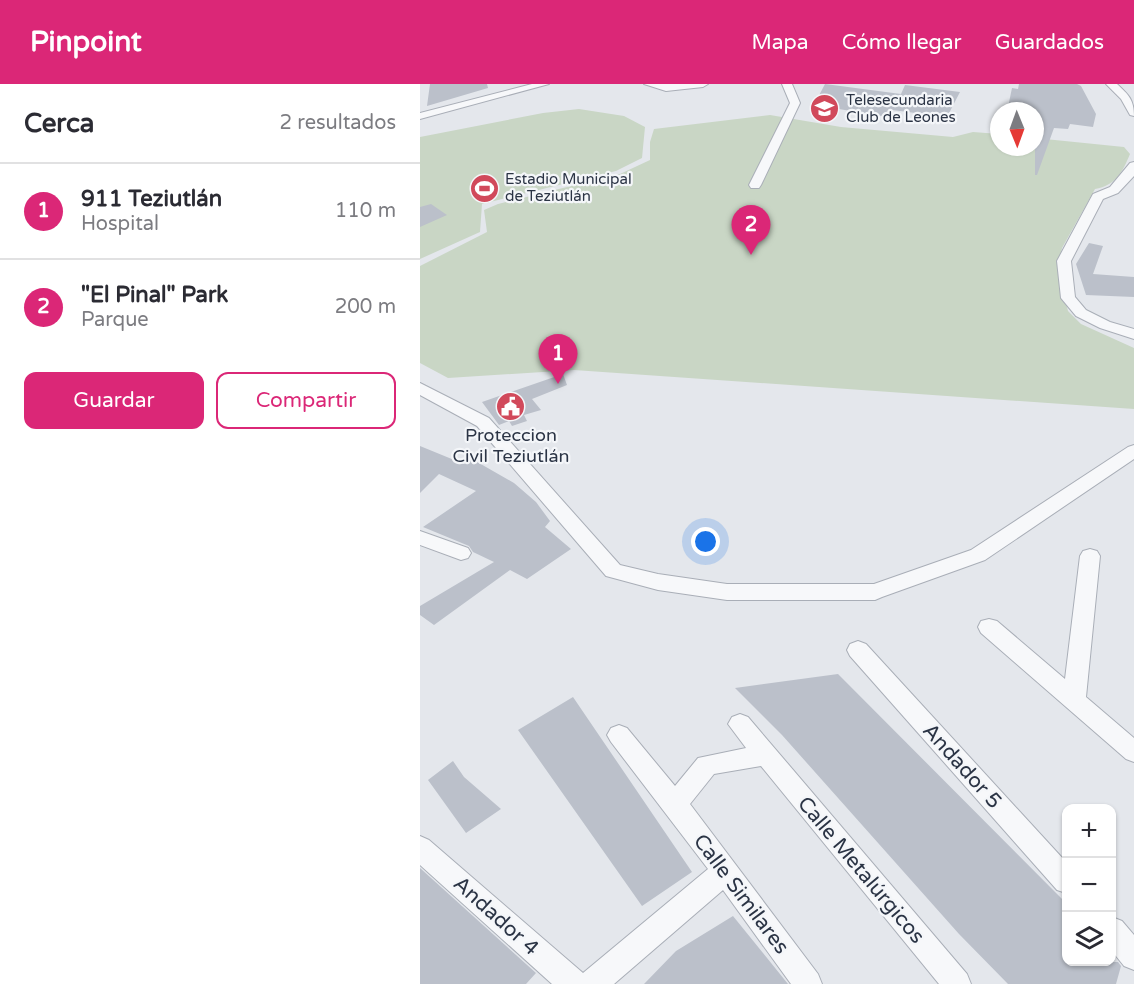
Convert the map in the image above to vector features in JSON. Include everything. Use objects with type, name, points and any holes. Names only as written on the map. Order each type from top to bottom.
[{"type":"street","points":[[420,116],[544,84]]},
{"type":"street","points":[[649,84],[666,88],[703,84]]},
{"type":"street","points":[[755,185],[795,103],[787,84]]},
{"type":"street","points":[[1111,84],[1125,97],[1134,113]]},
{"type":"street","points":[[1134,166],[1114,190],[1098,197],[1064,261],[1068,298],[1081,313],[1105,325],[1134,334]]},
{"type":"street","points":[[420,388],[483,422],[613,571],[658,582],[728,592],[875,592],[978,555],[1134,451]]},
{"type":"street","points":[[420,538],[461,553]]},
{"type":"street","points":[[1074,698],[1090,556]]},
{"type":"street","points":[[989,627],[1134,752]]},
{"type":"street","name":"Andador 5","points":[[858,650],[1062,877]]},
{"type":"street","name":"Calle Metalúrgicos","points":[[740,724],[957,984]]},
{"type":"street","name":"Calle Similares","points":[[619,735],[675,804],[808,984]]},
{"type":"street","points":[[675,804],[707,765],[765,755]]},
{"type":"street","name":"Andador 4","points":[[420,848],[573,984]]},
{"type":"street","points":[[592,984],[724,872]]},
{"type":"street","points":[[1116,936],[1134,956]]},
{"type":"green space","name":"Estadio Municipal de Teziutlán","points":[[579,109],[624,116],[645,127],[642,158],[616,171],[482,204],[480,232],[420,259],[420,137],[543,113]]},
{"type":"green space","points":[[770,115],[841,127],[953,137],[973,132],[990,133],[990,156],[1044,156],[1044,139],[1124,147],[1130,154],[1124,167],[1108,185],[1095,189],[1062,248],[1058,271],[1068,311],[1081,324],[1134,348],[1134,409],[574,370],[448,378],[420,363],[420,266],[487,232],[484,210],[498,204],[620,174],[650,160],[650,142],[654,129]]},
{"type":"building","points":[[430,84],[487,84],[488,88],[427,106]]},
{"type":"building","points":[[825,84],[901,94],[905,85],[960,92],[947,117],[892,110],[888,117],[814,105]]},
{"type":"building","points":[[1019,84],[1077,84],[1081,86],[1096,114],[1093,127],[1070,124],[1068,129],[1054,128],[1044,156],[1044,102],[1009,102],[1012,88],[1018,89]]},
{"type":"building","points":[[1035,156],[1044,156],[1037,175],[1035,175]]},
{"type":"building","points":[[431,204],[447,215],[420,227],[420,207]]},
{"type":"building","points":[[1089,243],[1103,246],[1093,274],[1134,277],[1134,297],[1086,295],[1076,264]]},
{"type":"building","name":"Proteccion Civil Teziutlán","points":[[563,374],[567,385],[532,399],[541,410],[524,415],[527,421],[512,426],[509,421],[499,425],[482,402]]},
{"type":"building","points":[[420,446],[464,464],[472,459],[514,483],[536,502],[550,521],[545,527],[571,549],[527,579],[510,570],[434,625],[420,615],[420,606],[494,562],[473,552],[469,546],[423,527],[476,491],[439,474],[420,493]]},
{"type":"building","points":[[838,674],[1062,899],[1062,966],[1116,966],[1118,962],[1121,966],[1116,984],[1008,984],[959,934],[782,735],[735,688]]},
{"type":"building","points":[[573,697],[692,872],[642,906],[518,730]]},
{"type":"building","points":[[453,761],[464,777],[501,809],[466,833],[428,780]]},
{"type":"building","points":[[420,868],[536,973],[526,984],[420,984]]},
{"type":"building","points":[[733,916],[788,984],[644,984],[676,951]]},
{"type":"place","name":"Telesecundaria Club de Leones","points":[[825,109]]},
{"type":"place","name":"Estadio Municipal de Teziutlán","points":[[484,188]]},
{"type":"place","name":"\"El Pinal\" Park","points":[[751,255]]},
{"type":"place","name":"911 Teziutlán","points":[[558,384]]},
{"type":"place","name":"Proteccion Civil Teziutlán","points":[[511,406]]}]
